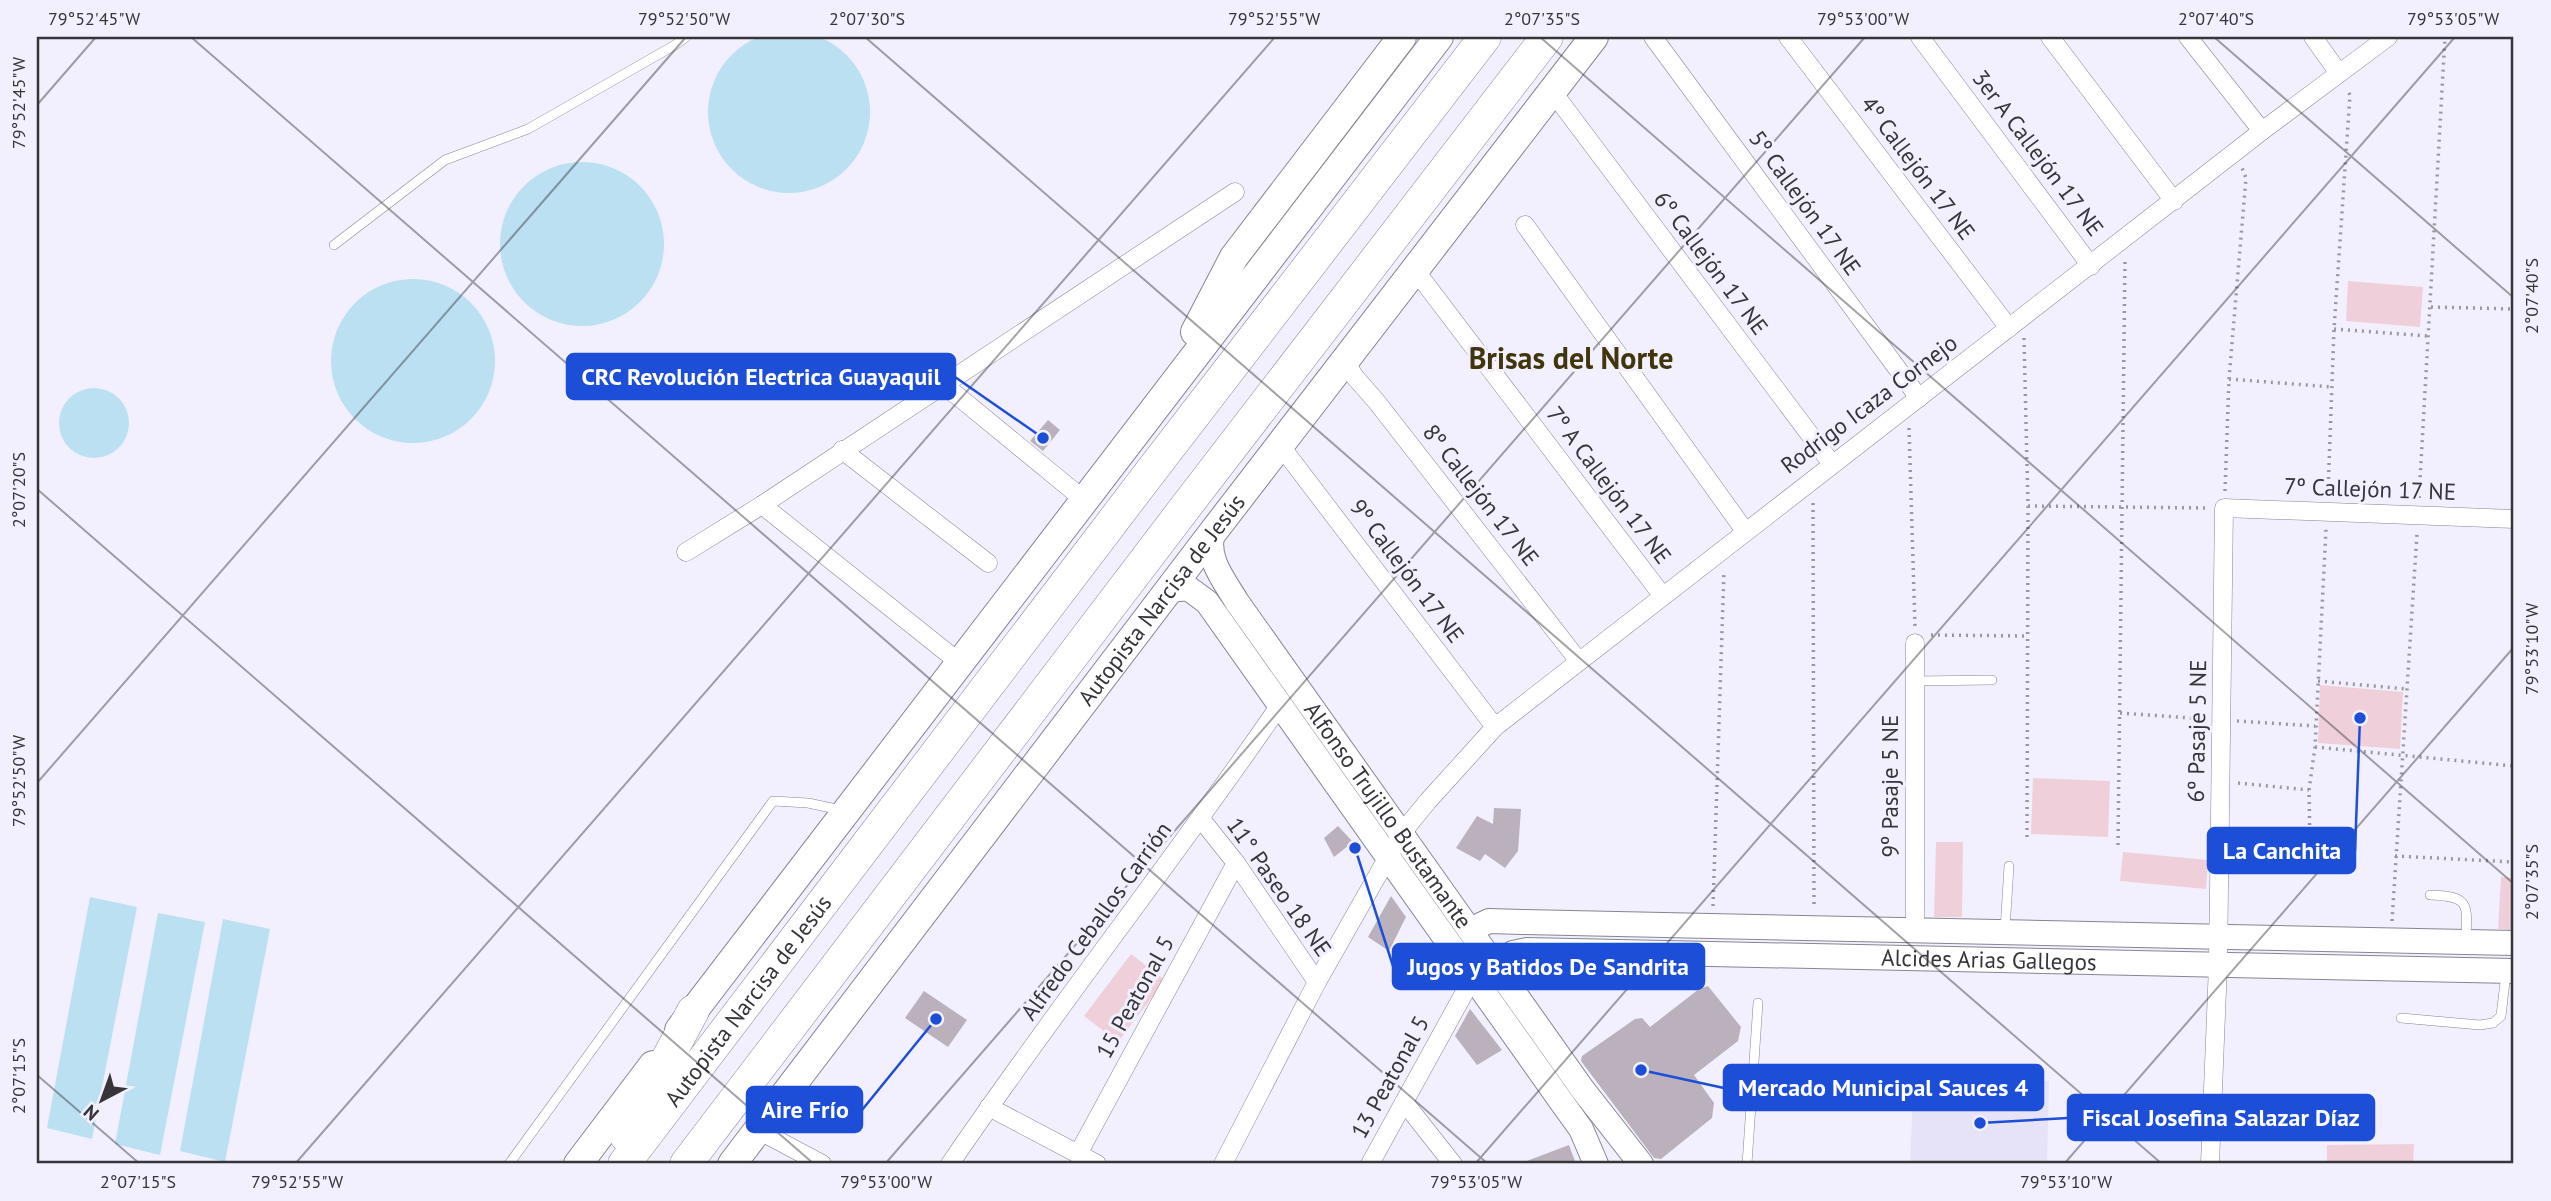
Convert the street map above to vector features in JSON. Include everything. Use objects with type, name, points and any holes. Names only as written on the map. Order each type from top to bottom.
[{"type":"highway","name":"Autopista Narcisa de Jesús","points":[[624,1164],[1144,479],[1485,37]]},
{"type":"highway","name":"Autopista Narcisa de Jesús","points":[[685,1164],[1547,37]]},
{"type":"highway","points":[[611,1164],[693,1011]]},
{"type":"highway","points":[[707,1164],[761,1063]]},
{"type":"main road","points":[[1160,399],[1234,257],[1402,37]]},
{"type":"main road","name":"Autopista Narcisa de Jesús","points":[[578,1164],[1083,499],[1439,37]]},
{"type":"main road","name":"Autopista Narcisa de Jesús","points":[[732,1164],[1594,37]]},
{"type":"street","name":"5º Callejón 17 NE","points":[[1653,37],[1913,402]]},
{"type":"street","name":"4º Callejón 17 NE","points":[[1788,37],[2016,323]]},
{"type":"street","name":"3er A Callejón 17 NE","points":[[1920,37],[2091,266]]},
{"type":"street","points":[[2050,37],[2174,201]]},
{"type":"street","points":[[2188,37],[2262,131]]},
{"type":"street","points":[[2313,37],[2338,72]]},
{"type":"street","name":"Rodrigo Icaza Cornejo","points":[[1223,1164],[1317,982],[1401,834],[1495,727],[2338,72],[2388,37]]},
{"type":"street","name":"6º Callejón 17 NE","points":[[1552,92],[1832,464]]},
{"type":"street","points":[[686,552],[762,505],[1235,192]]},
{"type":"street","points":[[1525,225],[1745,531]]},
{"type":"street","name":"7º A Callejón 17 NE","points":[[1415,270],[1662,595]]},
{"type":"street","name":"8º Callejón 17 NE","points":[[1345,361],[1354,376],[1578,660]]},
{"type":"street","points":[[943,384],[1083,499]]},
{"type":"street","name":"9º Callejón 17 NE","points":[[1280,445],[1495,727]]},
{"type":"street","points":[[842,450],[988,564]]},
{"type":"street","points":[[762,505],[960,663]]},
{"type":"street","name":"7º Callejón 17 NE","points":[[2224,508],[2514,519]]},
{"type":"street","name":"6º Pasaje 5 NE","points":[[2210,1164],[2218,965],[2224,508]]},
{"type":"street","name":"Alfonso Trujillo Bustamante","points":[[1213,532],[1210,542],[1213,562],[1237,602],[1470,930],[1483,970],[1581,1129],[1596,1164]]},
{"type":"street","name":"Alfonso Trujillo Bustamante","points":[[1170,590],[1188,588],[1208,603],[1387,858],[1483,970],[1609,1125]]},
{"type":"street","name":"9º Pasaje 5 NE","points":[[1915,639],[1915,930]]},
{"type":"street","name":"Alfredo Ceballos Carrión","points":[[950,1164],[1201,819],[1280,705]]},
{"type":"street","name":"11° Paseo 18 NE","points":[[1201,819],[1236,863],[1317,982]]},
{"type":"street","name":"15 Peatonal 5","points":[[1078,1154],[1236,863]]},
{"type":"street","name":"Alcides Arias Gallegos","points":[[1470,930],[1489,921],[2514,943]]},
{"type":"street","name":"Alcides Arias Gallegos","points":[[1483,970],[1520,950],[1527,950],[2510,971]]},
{"type":"street","name":"13 Peatonal 5","points":[[1370,1164],[1483,970]]},
{"type":"street","points":[[1404,1102],[1453,1164]]},
{"type":"street","points":[[989,1107],[1097,1164]]},
{"type":"street","points":[[1609,1125],[1618,1140],[1624,1164]]},
{"type":"street","points":[[1609,1125],[1640,1164]]},
{"type":"street","points":[[758,1130],[822,1164]]},
{"type":"lane","points":[[334,245],[445,160],[528,130],[686,37]]},
{"type":"lane","points":[[1915,681],[1992,680]]},
{"type":"lane","points":[[509,1164],[773,801],[808,803],[846,812]]},
{"type":"lane","points":[[2005,932],[2009,866]]},
{"type":"lane","points":[[2430,895],[2455,897],[2462,902],[2467,909],[2466,942]]},
{"type":"lane","points":[[2401,1018],[2480,1025],[2493,1023],[2501,1016],[2510,971]]},
{"type":"lane","points":[[1747,1164],[1758,1003]]},
{"type":"path","points":[[2392,940],[2445,37]]},
{"type":"path","points":[[2220,847],[2310,850],[2309,790],[2315,747],[2334,329],[2350,95],[2338,72]]},
{"type":"path","points":[[2028,506],[2224,508],[2229,379],[2246,178],[2236,152]]},
{"type":"path","points":[[2118,845],[2125,239]]},
{"type":"path","points":[[2431,307],[2514,309]]},
{"type":"path","points":[[2016,323],[2028,506],[2028,840]]},
{"type":"path","points":[[2334,329],[2428,336]]},
{"type":"path","points":[[2229,379],[2332,387]]},
{"type":"path","points":[[1913,402],[1915,639],[2029,636]]},
{"type":"path","points":[[1811,480],[1815,743],[1814,928]]},
{"type":"path","points":[[1713,926],[1724,568],[1722,550]]},
{"type":"path","points":[[2318,681],[2407,689]]},
{"type":"path","points":[[2120,713],[2315,726]]},
{"type":"path","points":[[2315,747],[2514,766]]},
{"type":"path","points":[[2221,781],[2309,790]]},
{"type":"path","points":[[2395,856],[2514,862]]},
{"type":"shaded area","points":[[2348,281],[2423,287],[2420,327],[2346,321]]},
{"type":"shaded area","points":[[2320,685],[2403,692],[2400,749],[2318,743]]},
{"type":"shaded area","points":[[2033,778],[2110,781],[2108,837],[2031,834]]},
{"type":"shaded area","points":[[1936,842],[1963,842],[1962,917],[1934,917]]},
{"type":"shaded area","points":[[2123,852],[2208,860],[2206,889],[2120,881]]},
{"type":"shaded area","points":[[2501,877],[2514,878],[2514,930],[2498,929]]},
{"type":"shaded area","points":[[1131,954],[1165,980],[1118,1042],[1084,1016]]},
{"type":"shaded area","points":[[1914,1072],[2049,1081],[2047,1164],[1910,1164]]},
{"type":"shaded area","points":[[2414,1144],[2413,1164],[2327,1164],[2327,1145]]},
{"type":"water","points":[[789,31],[820,37],[846,55],[864,81],[870,112],[864,143],[846,169],[820,187],[789,193],[758,187],[732,169],[714,143],[708,112],[714,81],[732,55],[758,37]]},
{"type":"water","points":[[582,162],[613,169],[640,186],[657,213],[664,244],[657,275],[640,302],[613,319],[582,326],[551,319],[524,302],[507,275],[500,244],[507,213],[524,186],[551,169]]},
{"type":"water","points":[[413,279],[444,286],[471,303],[488,330],[495,361],[488,392],[471,419],[444,436],[413,443],[382,436],[355,419],[338,392],[331,361],[338,330],[355,303],[382,286]]},
{"type":"water","points":[[94,388],[119,398],[129,423],[119,448],[94,458],[69,448],[59,423],[69,398]]},
{"type":"water","points":[[90,897],[137,907],[92,1139],[47,1128]]},
{"type":"water","points":[[158,913],[205,922],[160,1155],[115,1144]]},
{"type":"water","points":[[223,919],[270,929],[225,1162],[180,1151]]},
{"type":"building","points":[[1048,420],[1060,430],[1043,451],[1030,441]]},
{"type":"building","points":[[1494,808],[1521,809],[1518,851],[1505,868],[1485,854],[1480,861],[1456,848],[1477,816],[1493,824]]},
{"type":"building","points":[[1338,826],[1353,842],[1334,857],[1324,838]]},
{"type":"building","points":[[1391,896],[1406,917],[1389,951],[1368,937]]},
{"type":"building","points":[[1708,986],[1741,1027],[1738,1041],[1694,1075],[1714,1103],[1712,1118],[1661,1159],[1654,1158],[1581,1061],[1582,1056],[1635,1019],[1642,1018],[1650,1027],[1699,989]]},
{"type":"building","points":[[924,991],[967,1020],[948,1047],[905,1018]]},
{"type":"building","points":[[1470,1009],[1502,1050],[1477,1065],[1455,1036]]},
{"type":"building","points":[[1569,1145],[1576,1164],[1521,1163]]},
{"type":"place","name":"CRC Revolución Electrica Guayaquil","points":[[1043,438]]},
{"type":"place","name":"La Canchita","points":[[2360,718]]},
{"type":"place","name":"Jugos y Batidos De Sandrita","points":[[1355,848]]},
{"type":"place","name":"Aire Frío","points":[[936,1019]]},
{"type":"place","name":"Mercado Municipal Sauces 4","points":[[1641,1070]]},
{"type":"place","name":"Fiscal Josefina Salazar Díaz","points":[[1980,1123]]},
{"type":"district","name":"Brisas del Norte","points":[[1571,359]]}]
